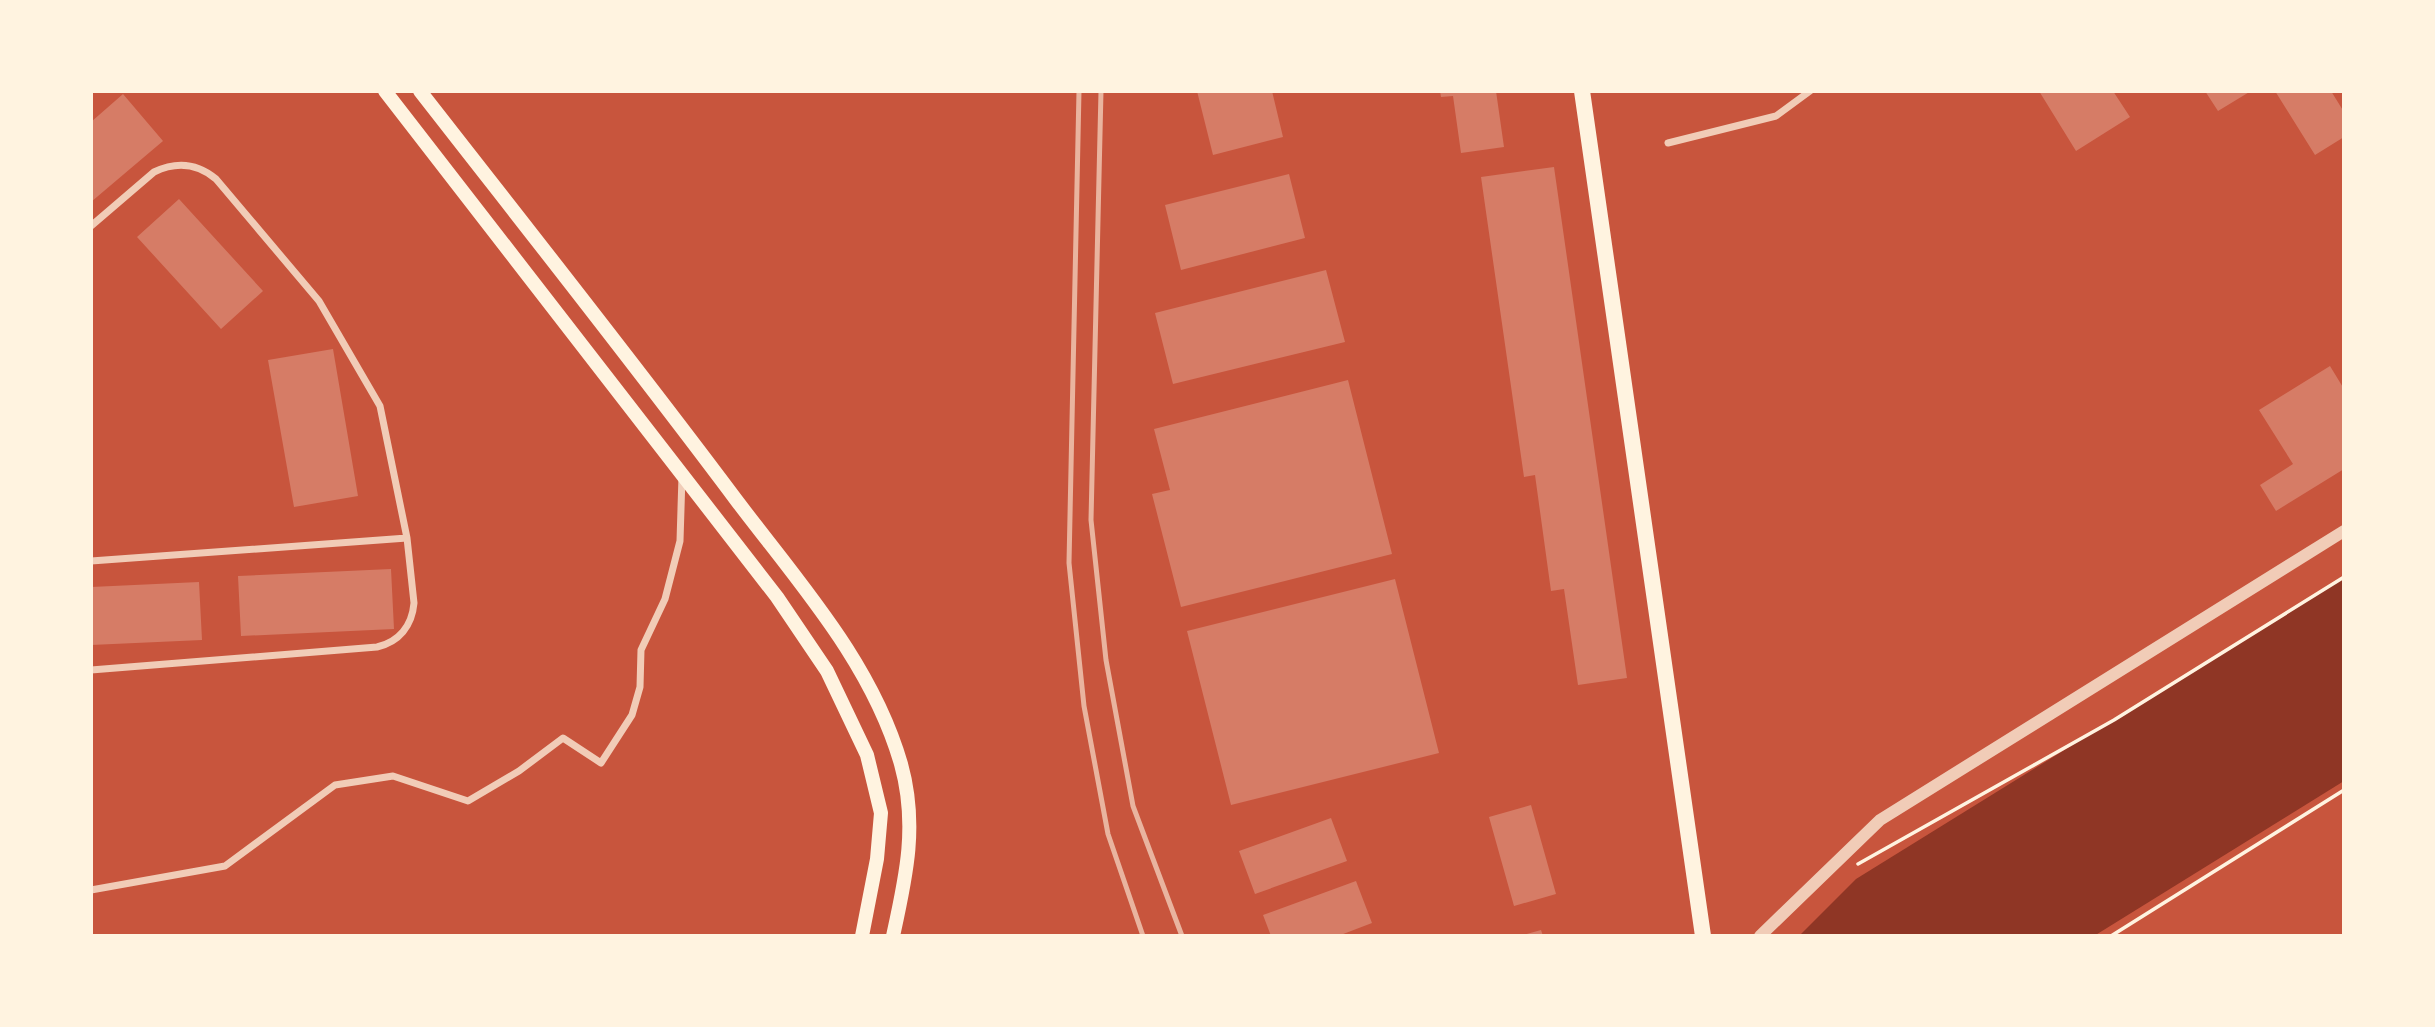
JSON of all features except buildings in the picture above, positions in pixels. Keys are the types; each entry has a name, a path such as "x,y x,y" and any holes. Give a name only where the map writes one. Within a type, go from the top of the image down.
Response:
{"highway":[{"path":"1582,91 1703,936"}],"main road":[{"path":"385,91 682,472 777,597 827,671 867,755 881,813 875,872 862,936"},
{"path":"420,91 715,471 856,660 884,716 901,766 910,820 908,871 893,936"}],"street":[{"path":"1668,143 1776,116 1810,91"},
{"path":"91,226 154,172 164,167 197,167 216,179 319,301 380,406 407,538 413,612 405,630 385,645 91,670"},
{"path":"91,890 225,866 335,785 393,776 468,801 519,771 563,738 601,762 632,715 640,687 641,650 666,599 680,541 682,472"},
{"path":"1760,936 1880,820 2344,531"},
{"path":"91,561 407,538"}],"path":[{"path":"1848,869 2114,720 2344,577"},
{"path":"2111,936 2344,790"}],"shaded area":[{"path":"2344,577 2344,781 2094,936 1799,936 1856,879"}],"railway":[{"path":"1079,91 1069,563 1084,706 1108,834 1143,936"},
{"path":"1101,91 1091,520 1106,660 1133,806 1182,936"}]}
